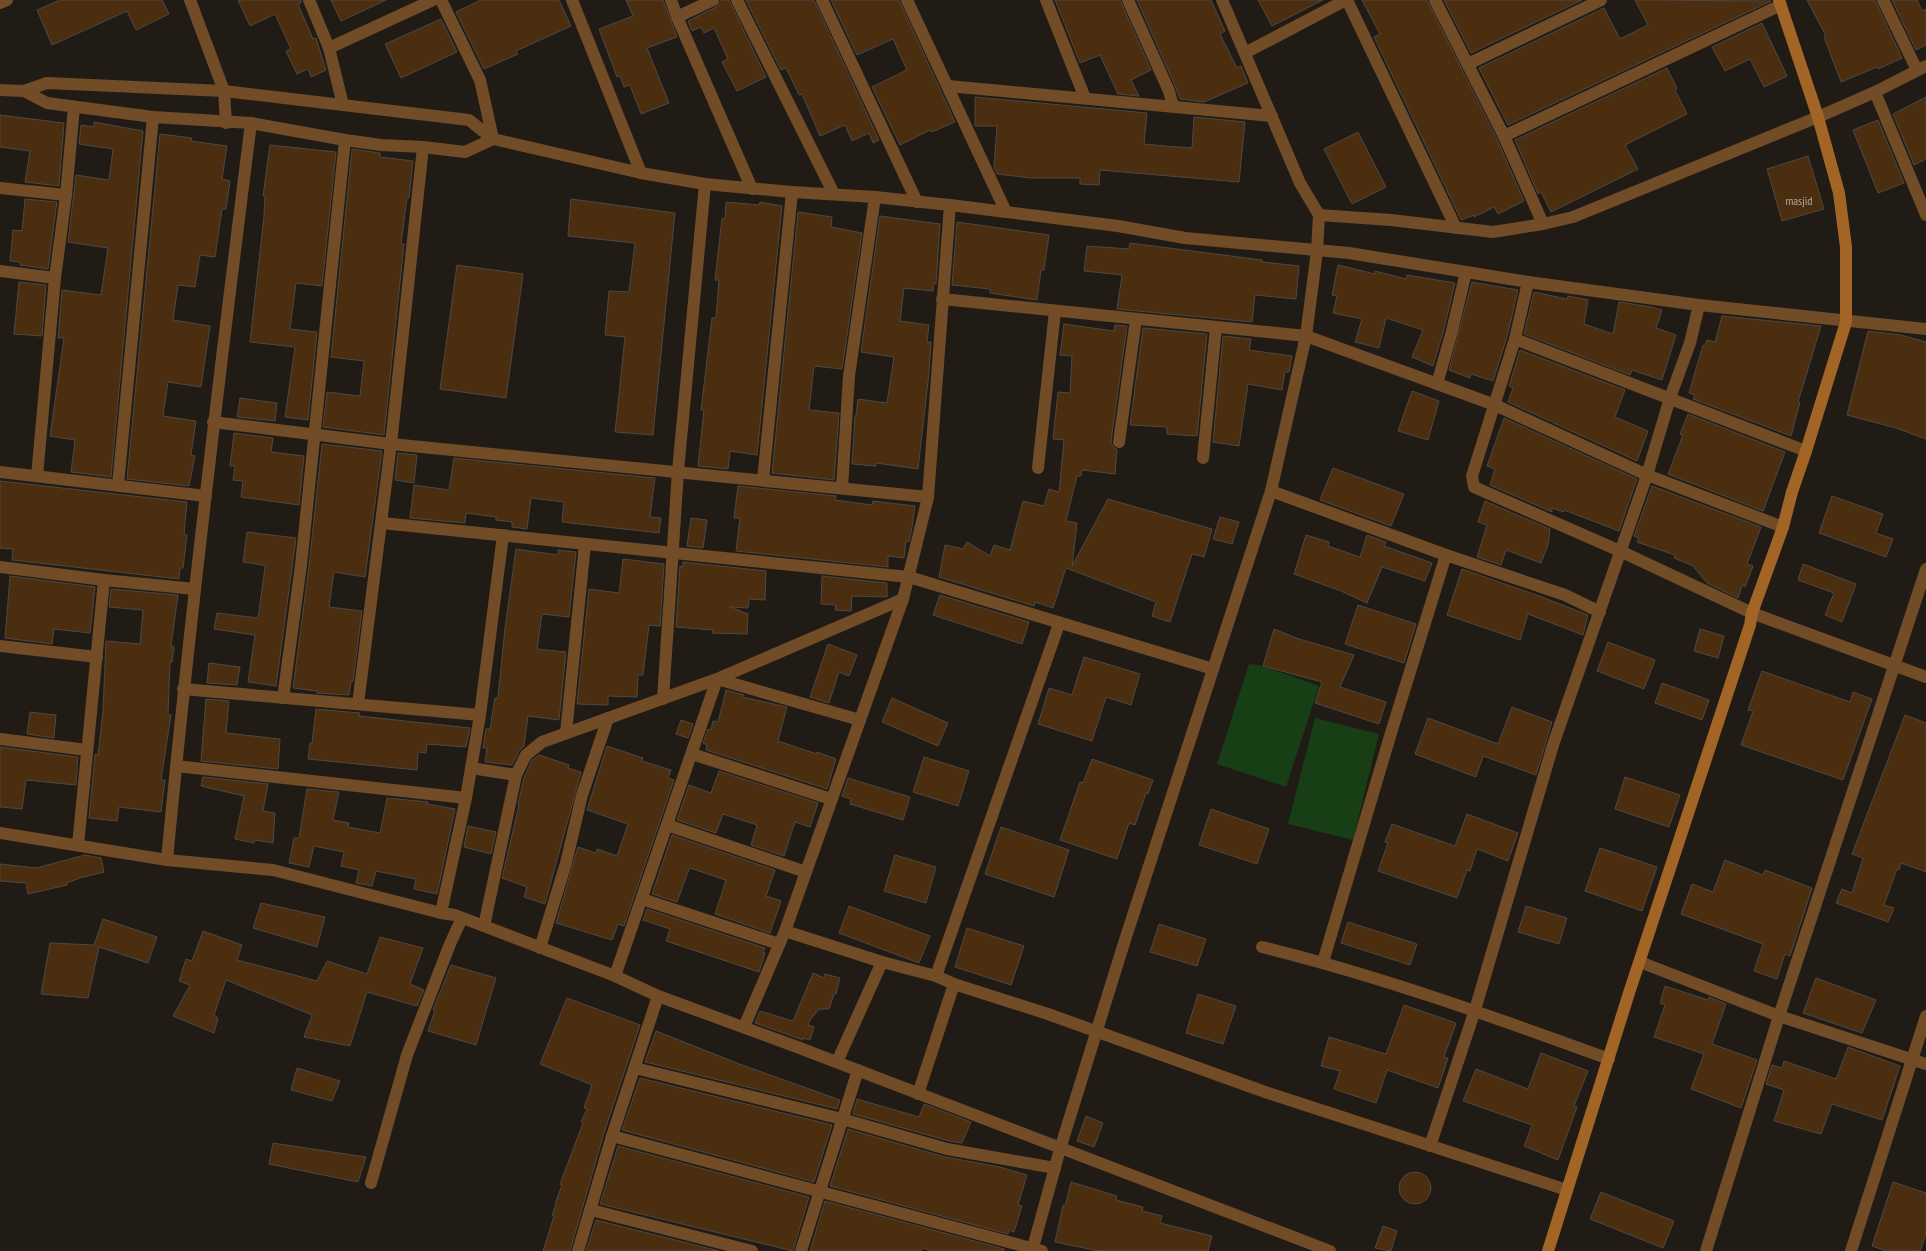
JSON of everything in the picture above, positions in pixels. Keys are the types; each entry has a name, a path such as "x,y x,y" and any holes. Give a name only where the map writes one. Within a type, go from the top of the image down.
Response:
{"street":[{"path":"0,3 7,0"},
{"path":"190,0 224,91 226,123"},
{"path":"309,0 329,48 342,105"},
{"path":"329,48 433,0"},
{"path":"441,0 480,80 494,139"},
{"path":"572,0 641,173"},
{"path":"671,0 752,189"},
{"path":"678,17 713,0"},
{"path":"737,0 834,194"},
{"path":"822,0 917,202"},
{"path":"907,0 1006,212"},
{"path":"1046,0 1085,98"},
{"path":"1128,0 1173,106"},
{"path":"612,1136 1035,1250 1060,1149 1213,669 1272,491 1306,336 1317,251 1319,215 1300,183 1222,0"},
{"path":"1245,53 1346,0 1456,228"},
{"path":"1435,0 1504,136 1543,224"},
{"path":"1468,64 1601,0"},
{"path":"1319,215 1391,220 1493,232 1573,217 1818,117 1875,92 1921,68 1883,0"},
{"path":"1504,136 1780,3 1818,117 1839,193 1846,246 1846,322 1792,492 1783,527 1752,613 1747,635 1548,1251"},
{"path":"0,90 24,91 47,83 224,91 469,120 494,139 641,173 705,184 875,197 950,205 1118,226 1185,238 1349,253 1528,282 1699,306 1926,329"},
{"path":"948,86 1272,116"},
{"path":"24,91 47,103 153,117 226,123 251,123 381,145 424,147 465,152 494,139"},
{"path":"1875,92 1926,215"},
{"path":"37,476 55,278 66,195 74,107"},
{"path":"118,485 153,117"},
{"path":"167,860 183,689 213,422 251,123"},
{"path":"283,698 301,566 345,140"},
{"path":"358,704 382,523 424,147"},
{"path":"663,699 678,471 705,184"},
{"path":"0,188 66,195"},
{"path":"764,480 792,192"},
{"path":"842,488 849,376 875,197"},
{"path":"744,1027 785,931 909,577 928,497 950,205"},
{"path":"0,271 55,278"},
{"path":"1437,384 1466,272"},
{"path":"1528,282 1515,338 1472,476 1474,487 1481,492 1620,551 1752,613 1926,677"},
{"path":"942,299 1306,336 1495,405 1647,475 1783,527"},
{"path":"1430,1146 1475,1010 1553,745 1647,475 1670,398 1690,343 1699,306"},
{"path":"1038,468 1056,311"},
{"path":"1119,442 1136,319"},
{"path":"1203,458 1216,327"},
{"path":"1515,338 1806,452"},
{"path":"213,422 391,444 928,497"},
{"path":"0,472 206,496"},
{"path":"1272,491 1446,555 1565,595 1600,612"},
{"path":"382,523 909,577 1059,624 1213,669"},
{"path":"441,913 466,798 480,715 503,535"},
{"path":"566,733 585,544"},
{"path":"1323,962 1446,555"},
{"path":"0,567 195,589"},
{"path":"1706,1251 1779,1016 1926,569"},
{"path":"78,845 104,580"},
{"path":"484,926 516,775 526,754 542,742 717,679 903,598"},
{"path":"936,976 1059,624"},
{"path":"0,646 97,657"},
{"path":"717,679 860,720"},
{"path":"616,976 717,679"},
{"path":"183,689 480,715"},
{"path":"540,948 566,862 582,795 608,718"},
{"path":"0,739 87,750"},
{"path":"692,754 832,799"},
{"path":"176,766 466,798"},
{"path":"471,768 516,775"},
{"path":"667,825 806,872"},
{"path":"0,833 167,860 273,870 462,918 616,976 658,996 837,1062 1330,1251"},
{"path":"642,899 779,944"},
{"path":"371,1183 407,1055 462,918"},
{"path":"785,931 882,962 936,976 954,984 1268,1092 1567,1190"},
{"path":"1262,947 1323,962 1475,1010 1609,1059"},
{"path":"837,1062 882,962"},
{"path":"1640,962 1779,1016 1926,1064"},
{"path":"918,1094 954,984"},
{"path":"578,1251 612,1136 636,1068 658,996"},
{"path":"1851,1251 1926,1016"},
{"path":"636,1068 842,1120 947,1149 1055,1168"},
{"path":"801,1251 858,1070"},
{"path":"591,1210 752,1251"}],"green space":[{"path":"1249,664 1263,666 1319,686 1286,787 1217,764"},
{"path":"1315,718 1379,734 1353,840 1288,824"}],"building":[{"path":"60,0 162,0 169,14 136,30 127,11 52,45 37,10"},
{"path":"238,0 301,0 301,3 298,4 313,39 316,38 326,70 311,77 308,69 297,74 286,51 291,49 275,14 250,26"},
{"path":"331,0 386,0 341,21"},
{"path":"481,0 559,0 571,26 516,51 518,54 484,69 456,12"},
{"path":"626,0 663,0 677,37 647,48 669,103 641,114 630,85 624,87 620,76 617,77 599,29 633,16"},
{"path":"721,0 729,0 766,77 737,91 722,62 728,59 714,28 704,33 701,27 692,31 688,21 716,7"},
{"path":"746,0 814,0 879,140 873,143 869,133 852,141 845,125 820,136 802,94 799,95 786,68 781,70"},
{"path":"831,0 899,0 955,122 932,132 930,130 900,145 872,87 907,70 893,39 857,55"},
{"path":"1055,0 1120,0 1151,70 1131,80 1139,96 1118,94 1100,55 1080,63"},
{"path":"1137,0 1211,0 1225,31 1220,34 1237,68 1241,66 1248,83 1204,102 1180,99"},
{"path":"1258,0 1323,0 1272,26"},
{"path":"1362,0 1427,0 1497,139 1524,201 1498,214 1494,207 1474,217 1474,215 1461,220 1374,37 1380,34"},
{"path":"1444,0 1582,0 1471,53"},
{"path":"1635,0 1771,1 1508,125 1479,68 1604,8 1620,39 1648,25"},
{"path":"1807,0 1875,0 1902,58 1841,82 1824,37 1826,36"},
{"path":"1892,0 1917,0 1922,11 1926,9 1926,45 1916,50"},
{"path":"441,19 457,52 401,78 385,44"},
{"path":"1762,23 1787,76 1764,87 1750,59 1725,71 1712,47"},
{"path":"1667,68 1687,114 1625,145 1638,169 1551,212 1541,192 1538,194 1515,140"},
{"path":"975,97 1147,113 1144,144 1165,146 1192,148 1194,117 1245,122 1239,182 1100,170 1099,185 1080,184 1080,178 1031,178 997,174 994,167 997,126 975,126"},
{"path":"1926,97 1926,159 1914,165 1893,114"},
{"path":"0,115 64,123 59,186 25,182 30,151 0,147"},
{"path":"1878,120 1904,183 1878,193 1853,130"},
{"path":"94,122 143,131 111,477 71,472 75,440 50,436 64,338 58,338 62,290 101,295 108,248 68,242 76,175 109,180 113,149 79,144 81,125 94,127"},
{"path":"1358,132 1386,187 1352,204 1324,149"},
{"path":"160,134 192,138 191,141 227,146 222,179 230,181 226,209 222,209 215,257 200,255 195,287 178,285 173,320 210,326 201,387 168,382 163,416 196,421 191,455 195,456 189,486 127,479"},
{"path":"270,145 336,152 322,286 296,283 290,329 317,332 308,420 285,417 295,347 250,342 264,216 265,196 263,196"},
{"path":"352,149 380,153 380,157 413,161 401,244 404,244 384,435 323,427 327,392 360,396 364,361 331,357"},
{"path":"1808,156 1824,209 1782,221 1767,169"},
{"path":"25,199 57,202 48,269 20,265 20,262 10,261 13,230 22,231"},
{"path":"571,199 675,213 653,435 615,432 625,337 605,335 609,291 629,292 635,243 568,236"},
{"path":"726,202 759,205 760,202 782,206 757,455 730,451 728,469 698,466 704,410 701,410 712,318 716,318 719,280 715,280 722,218 725,219"},
{"path":"798,212 832,217 831,227 862,233 842,369 814,366 809,410 839,413 834,480 772,473"},
{"path":"880,216 940,224 936,284 934,283 933,291 904,288 900,321 929,325 927,342 931,342 929,373 918,469 876,463 876,466 852,464 858,399 887,403 894,357 861,352"},
{"path":"957,222 1049,235 1044,270 1041,270 1037,300 990,293 990,289 952,285"},
{"path":"1130,243 1299,266 1296,299 1255,295 1252,322 1117,309 1122,275 1084,271 1087,246 1129,249"},
{"path":"457,265 523,274 506,398 440,389"},
{"path":"1338,265 1375,274 1375,271 1406,279 1407,275 1455,283 1433,366 1412,357 1423,330 1386,318 1379,348 1355,342 1362,319 1333,313 1337,296 1332,295"},
{"path":"19,282 46,285 42,336 14,334"},
{"path":"1472,282 1518,290 1507,337 1493,381 1471,374 1470,378 1449,370"},
{"path":"1534,292 1567,299 1568,296 1588,300 1584,324 1613,334 1619,302 1662,310 1656,328 1676,335 1662,380 1632,370 1630,375 1524,334"},
{"path":"1722,316 1821,326 1798,402 1800,402 1791,436 1693,399 1695,395 1689,393 1703,345 1705,346 1707,340 1715,342"},
{"path":"1064,324 1114,331 1115,325 1127,326 1111,441 1117,450 1115,474 1082,470 1081,476 1077,476 1066,521 1077,523 1072,566 1108,499 1212,529 1204,557 1192,554 1170,622 1152,616 1156,602 1066,568 1053,608 1035,602 1034,606 939,577 945,545 963,549 967,542 990,556 994,545 1010,550 1023,501 1044,506 1049,489 1059,492 1064,440 1053,439 1058,392 1070,393 1072,356 1060,355"},
{"path":"1143,328 1207,334 1197,436 1167,434 1167,427 1130,425"},
{"path":"1868,331 1901,335 1926,342 1926,439 1896,428 1847,415"},
{"path":"1223,336 1251,339 1249,350 1292,356 1289,372 1285,372 1282,390 1248,384 1239,446 1213,442"},
{"path":"1520,350 1625,390 1615,417 1648,431 1637,461 1508,402 1513,388 1509,386"},
{"path":"1412,391 1439,401 1428,440 1398,431"},
{"path":"240,398 277,403 275,421 237,417"},
{"path":"1688,414 1785,452 1763,511 1668,474 1683,435 1680,434"},
{"path":"1504,418 1637,479 1619,531 1564,510 1563,512 1552,508 1552,512 1490,485 1495,469 1487,466"},
{"path":"234,433 273,438 271,452 304,456 299,505 241,497 243,481 233,480 235,466 230,466"},
{"path":"322,444 382,451 365,577 334,572 329,607 362,611 353,681 351,681 349,695 317,693 317,691 293,688"},
{"path":"398,453 417,455 414,483 395,480"},
{"path":"454,458 655,478 650,517 661,518 659,533 562,522 564,502 531,498 527,529 512,527 512,522 496,520 496,517 466,513 465,523 410,518 414,485 449,490"},
{"path":"1333,468 1404,494 1391,526 1320,500"},
{"path":"0,481 187,502 184,534 187,535 183,568 180,568 179,579 12,560 13,549 0,548"},
{"path":"738,486 836,496 835,500 872,505 873,501 915,506 909,542 906,541 904,558 888,556 888,567 736,551 740,518 734,518"},
{"path":"1652,486 1761,527 1747,564 1753,566 1745,587 1742,585 1738,598 1707,583 1693,566 1674,558 1675,555 1637,542 1639,538 1634,536"},
{"path":"1832,496 1883,514 1876,533 1893,539 1886,557 1819,533"},
{"path":"1485,501 1550,529 1548,545 1541,563 1506,550 1501,565 1477,557 1487,525 1478,522"},
{"path":"1220,517 1239,522 1232,544 1213,539"},
{"path":"691,518 707,520 703,548 687,546"},
{"path":"247,532 296,538 276,686 248,682 255,635 214,629 217,613 258,618 265,567 263,565 243,562"},
{"path":"1306,535 1329,542 1328,546 1360,557 1367,535 1386,542 1384,546 1432,563 1425,581 1382,567 1367,603 1341,591 1294,574"},
{"path":"516,549 558,555 558,550 576,552 569,617 542,614 537,649 566,652 559,720 528,716 524,746 519,751 512,765 485,762 487,748 483,748 486,729 490,729 495,698 498,698"},
{"path":"623,559 664,564 660,626 649,625 643,675 638,675 637,697 608,696 608,705 577,704 589,589 619,593"},
{"path":"683,562 766,571 765,600 749,599 748,608 730,607 748,614 747,634 712,633 713,630 676,627 680,566 683,567"},
{"path":"1803,564 1856,584 1842,622 1825,615 1834,593 1798,580"},
{"path":"1462,569 1588,615 1583,635 1528,614 1520,640 1447,615"},
{"path":"10,576 95,587 90,633 54,629 52,644 5,638"},
{"path":"822,576 887,583 887,597 852,596 851,611 835,610 836,605 821,604"},
{"path":"111,589 178,595 171,646 174,647 172,662 170,662 168,715 171,715 161,780 165,780 161,812 119,807 117,821 89,818 95,754 98,755 103,711 106,641 140,644 143,610 109,607"},
{"path":"940,595 1029,622 1022,644 933,615"},
{"path":"1358,605 1416,624 1404,663 1345,644"},
{"path":"1274,629 1299,639 1354,655 1340,687 1386,702 1379,724 1315,703 1322,682 1263,666"},
{"path":"1700,629 1724,636 1718,658 1694,651"},
{"path":"1608,642 1655,660 1644,689 1597,671"},
{"path":"828,644 857,655 849,676 839,672 829,703 810,697"},
{"path":"1084,657 1140,674 1131,705 1106,697 1092,741 1038,724 1049,688 1072,695"},
{"path":"209,663 240,667 237,685 207,683"},
{"path":"1762,671 1850,702 1853,692 1872,699 1843,780 1741,745 1753,711 1748,710"},
{"path":"1662,683 1709,700 1702,720 1655,703"},
{"path":"726,690 744,695 743,697 787,707 778,741 836,759 827,789 706,750 707,745 703,743 708,729 711,730 713,721 718,722"},
{"path":"892,698 948,723 938,746 882,722"},
{"path":"206,699 229,701 226,733 280,739 278,769 201,761"},
{"path":"1512,707 1552,722 1536,775 1483,756 1476,777 1415,754 1428,718 1498,744"},
{"path":"316,709 360,713 359,716 470,728 466,747 427,744 426,753 418,752 417,770 308,759"},
{"path":"30,712 56,715 54,738 27,734"},
{"path":"1905,715 1926,723 1926,872 1901,863 1884,905 1894,908 1888,922 1836,903 1842,889 1852,893 1863,858 1852,854"},
{"path":"681,720 693,724 688,738 676,734"},
{"path":"607,746 643,758 642,761 671,770 668,778 674,780 624,926 618,924 612,940 556,923 578,847 596,853 597,849 617,856 628,824 587,810"},
{"path":"0,747 78,757 76,785 26,780 22,809 0,807"},
{"path":"539,755 569,765 568,768 581,772 545,904 524,897 527,887 502,878 524,778 532,760"},
{"path":"924,757 969,771 958,806 913,792"},
{"path":"1092,759 1153,780 1148,794 1146,793 1135,825 1129,823 1117,859 1060,840 1080,782 1083,783"},
{"path":"719,771 818,803 810,827 795,822 784,856 751,845 757,825 723,814 716,833 677,820 689,785 711,793"},
{"path":"203,777 268,784 263,811 275,813 273,843 255,840 254,843 235,839 244,796 201,786"},
{"path":"1625,777 1680,795 1669,827 1615,809"},
{"path":"848,778 910,797 903,820 850,804 851,799 842,796"},
{"path":"307,789 339,792 333,820 349,823 348,827 380,833 387,798 428,802 427,804 455,809 437,894 414,889 416,879 376,871 372,886 356,883 359,870 341,866 344,852 314,846 309,867 289,863 294,838 299,838"},
{"path":"1211,809 1269,829 1257,864 1199,845"},
{"path":"1467,814 1518,833 1508,861 1477,849 1470,871 1467,870 1457,898 1378,871 1388,843 1385,842 1392,824 1455,846"},
{"path":"468,826 496,832 491,854 464,847"},
{"path":"1001,827 1069,850 1054,897 985,874"},
{"path":"672,835 775,870 766,896 781,901 770,933 715,914 726,880 690,868 677,902 652,894"},
{"path":"1600,848 1657,867 1642,911 1585,891"},
{"path":"85,855 101,858 104,872 80,878 67,883 67,885 28,894 26,883 0,881 0,864 36,868"},
{"path":"895,855 936,867 926,903 884,891"},
{"path":"1725,860 1763,875 1765,870 1812,888 1790,956 1785,954 1777,979 1754,971 1763,944 1681,914 1692,884 1713,892"},
{"path":"261,903 325,917 317,947 253,928"},
{"path":"849,906 930,936 919,963 839,933"},
{"path":"1526,906 1567,918 1559,944 1518,932"},
{"path":"647,909 765,948 759,972 666,941 670,929 643,920"},
{"path":"103,919 157,937 148,963 99,947 88,998 41,994 50,943 94,945"},
{"path":"1348,922 1417,944 1410,965 1341,943"},
{"path":"1159,924 1206,939 1197,966 1150,952"},
{"path":"967,928 1024,946 1011,985 955,967"},
{"path":"203,931 242,945 237,960 317,981 327,961 367,974 380,937 423,948 410,984 424,990 417,1006 367,992 350,1046 304,1037 312,1015 226,980 214,1015 218,1018 214,1033 173,1016 190,985 179,981 186,959 192,961"},
{"path":"451,965 496,978 476,1045 428,1031 435,1010 433,1010"},
{"path":"813,973 824,978 825,974 840,978 836,994 834,994 829,1009 819,1009 810,1020 808,1025 814,1027 810,1040 803,1038 803,1040 755,1023 760,1011 793,1021"},
{"path":"1816,978 1876,1000 1862,1033 1803,1013"},
{"path":"1665,986 1708,1000 1709,997 1726,1004 1712,1044 1757,1060 1741,1108 1691,1089 1704,1054 1654,1037 1665,1005 1660,1003"},
{"path":"1198,994 1236,1006 1223,1044 1186,1033"},
{"path":"567,998 640,1025 604,1133 570,1251 543,1251 562,1185 560,1184 583,1123 581,1122 587,1109 584,1108 592,1085 540,1064"},
{"path":"1404,1005 1456,1023 1444,1057 1448,1058 1438,1088 1387,1070 1376,1103 1334,1089 1340,1071 1321,1066 1329,1037 1386,1054"},
{"path":"656,1031 742,1065 840,1100 837,1109 645,1062"},
{"path":"1848,1047 1900,1066 1882,1120 1832,1104 1821,1134 1774,1121 1784,1090 1766,1084 1772,1065 1782,1068 1784,1061 1836,1079"},
{"path":"1541,1053 1588,1071 1574,1106 1577,1107 1558,1160 1524,1146 1532,1125 1463,1101 1476,1069 1528,1089"},
{"path":"297,1068 340,1081 332,1101 291,1090"},
{"path":"640,1078 832,1125 814,1182 622,1130"},
{"path":"857,1099 919,1117 924,1104 971,1122 962,1143 949,1141 853,1114"},
{"path":"1086,1116 1103,1123 1094,1147 1077,1141"},
{"path":"848,1129 945,1157 1000,1167 1027,1175 1018,1205 1022,1206 1014,1232 1009,1230 1008,1234 830,1186"},
{"path":"273,1143 366,1157 358,1182 269,1164"},
{"path":"618,1146 809,1197 793,1251 600,1204"},
{"path":"1415,1172 1421,1173 1426,1177 1430,1182 1430,1194 1426,1199 1421,1203 1415,1204 1409,1203 1404,1199 1400,1194 1399,1188 1400,1182 1404,1177 1409,1173"},
{"path":"1071,1182 1117,1196 1116,1200 1143,1207 1142,1211 1162,1216 1160,1223 1212,1236 1208,1251 1099,1251 1055,1242 1063,1205 1065,1206"},
{"path":"1893,1182 1926,1193 1926,1234 1920,1251 1886,1251 1872,1246"},
{"path":"1601,1192 1674,1221 1663,1248 1590,1219"},
{"path":"825,1201 1004,1249 1004,1251 933,1251 922,1248 921,1251 810,1251"},
{"path":"596,1220 719,1251 586,1251"},
{"path":"1383,1226 1397,1231 1391,1251 1375,1248"}]}
